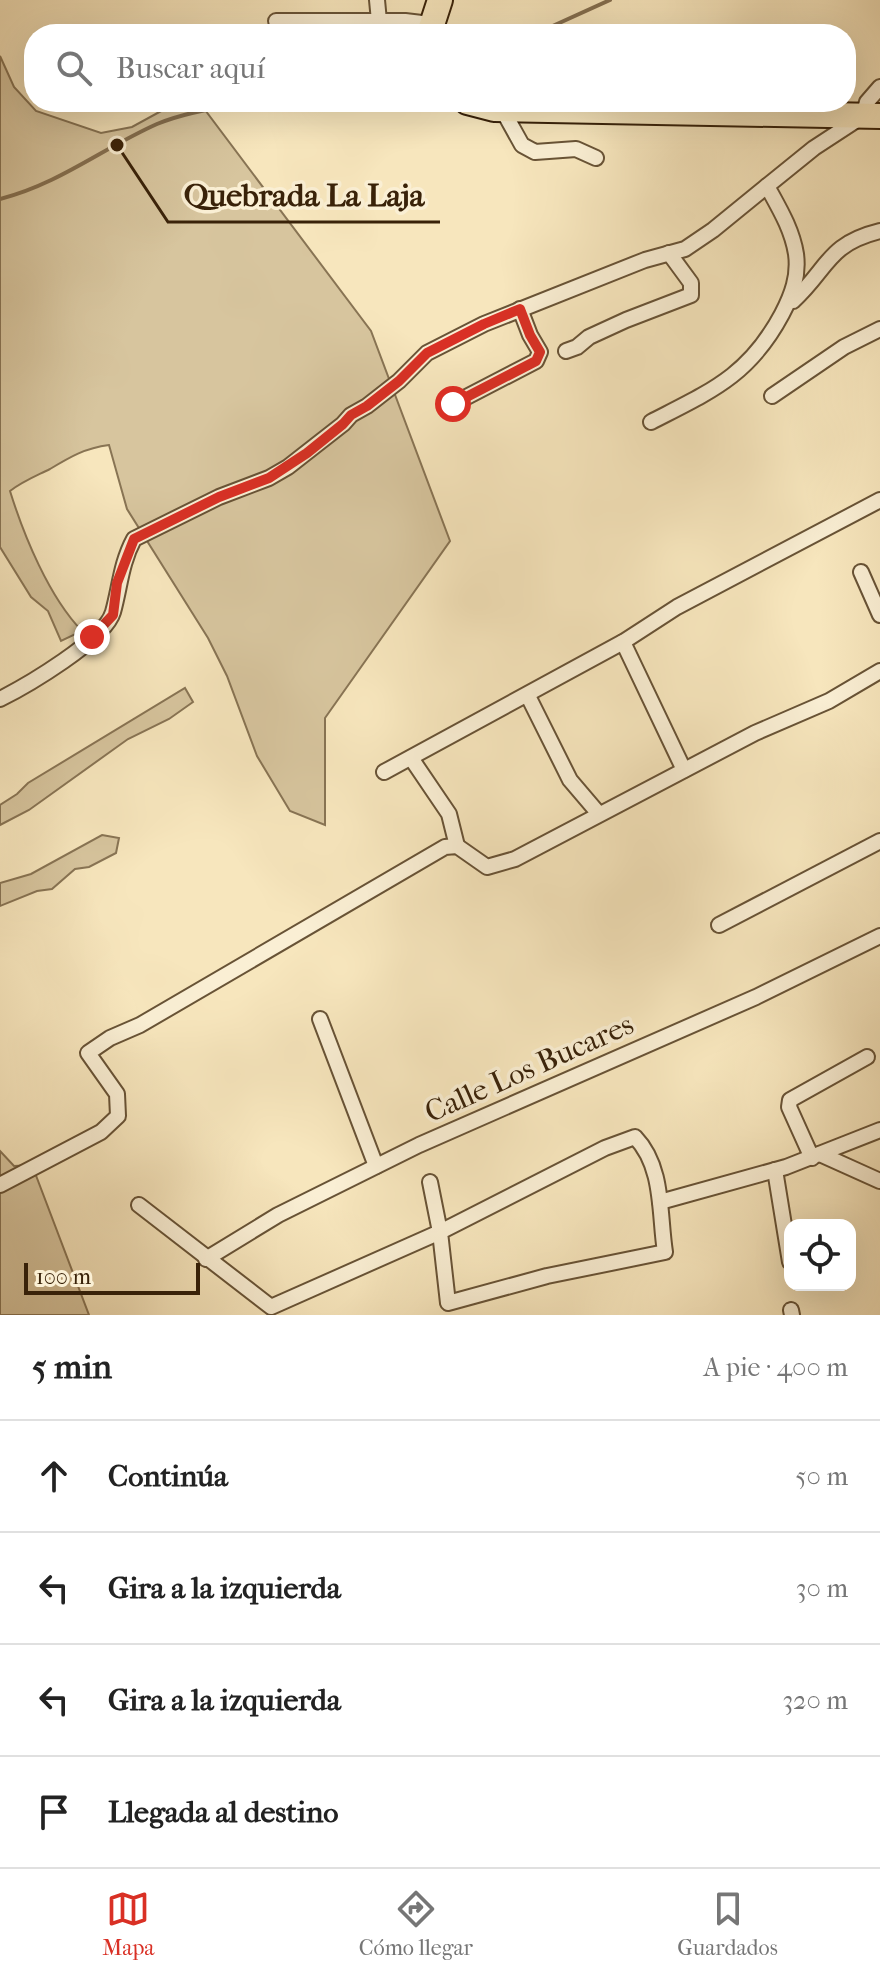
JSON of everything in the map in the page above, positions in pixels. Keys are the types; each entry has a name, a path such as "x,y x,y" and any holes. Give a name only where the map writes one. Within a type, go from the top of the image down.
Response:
{"highway":[{"path":"661,112 872,116"}],"street":[{"path":"377,0 379,21"},
{"path":"276,21 379,21 437,14"},
{"path":"0,699 54,668 105,626 113,615 117,583 134,539 219,497 269,478 307,453 351,415 399,381 427,353 520,309 645,260 685,249 814,148 872,116 867,102 880,87"},
{"path":"504,112 522,145 535,152 576,149 596,158"},
{"path":"651,422 718,387 753,359 786,306 795,283 796,256 789,226 767,186"},
{"path":"786,306 837,250 856,237 880,231"},
{"path":"566,351 626,320 691,295 691,283 669,253"},
{"path":"453,404 536,361 540,352 520,309"},
{"path":"772,396 844,347 880,329"},
{"path":"384,772 528,696 677,607 880,500"},
{"path":"861,572 880,615"},
{"path":"623,642 684,770"},
{"path":"0,1185 101,1132 118,1116 117,1094 88,1053 445,847 457,846 487,867 515,859 755,733 829,701 880,671"},
{"path":"528,696 570,780 599,814"},
{"path":"411,758 449,814 457,846"},
{"path":"719,925 880,841"},
{"name":"Calle Los Bucares","path":"206,1259 278,1215 376,1166 756,997 880,936"},
{"path":"320,1019 376,1166"},
{"path":"867,1057 790,1100 789,1107 816,1156 880,1181"},
{"path":"660,1202 775,1170 880,1130"},
{"path":"139,1205 271,1307 440,1232 568,1166 635,1137 646,1149 657,1181 665,1252 547,1276 448,1303 440,1232 430,1182"},
{"path":"775,1170 784,1225"}],"shaded area":[{"path":"0,56 14,87 24,98 24,112 39,112 101,133 132,127 159,112 207,112 371,331 450,541 325,718 325,825 290,811 257,756 227,676 208,638 127,509 109,445 78,454 10,491 48,584 82,631 61,641 48,611 31,597 0,547"},
{"path":"185,688 193,702 169,719 128,739 29,810 0,825 0,805 28,783"},
{"path":"102,835 119,838 116,853 89,867 75,869 52,889 37,891 0,906 0,883 31,874"},
{"path":"0,1151 14,1166 32,1165 89,1315 0,1315"}],"waterway":[{"path":"557,24 610,0"},
{"path":"0,199 61,175 157,124 196,112"}],"place":[{"name":"Quebrada La Laja","path":"117,145"}],"route":[{"path":"92,637 113,615 117,583 134,539 156,526 172,522 200,506 288,467 351,415 399,381 427,353 520,309 540,352 536,361 453,404"}]}
